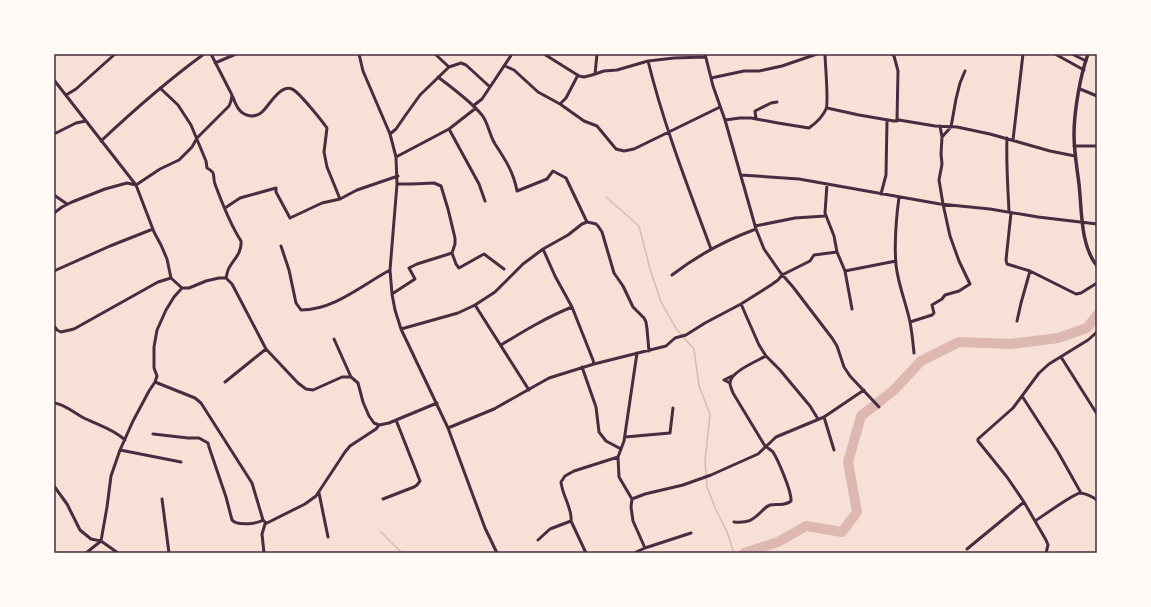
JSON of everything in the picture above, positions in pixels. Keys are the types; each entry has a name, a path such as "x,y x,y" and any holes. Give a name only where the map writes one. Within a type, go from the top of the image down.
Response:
{"street":[{"path":"66,95 76,89 115,54"},
{"path":"102,141 160,88 204,54"},
{"path":"211,54 237,106 240,111 247,115 258,115 262,113 283,90 293,89 301,96 327,128 324,152 327,167 340,199"},
{"path":"216,63 236,54"},
{"path":"359,54 363,71 390,134 396,157 398,176 390,270 395,310 401,329 437,402 448,428 485,528 497,553"},
{"path":"435,54 449,68"},
{"path":"396,157 449,129 474,107 482,99 512,54"},
{"path":"544,54 578,75 584,77 604,71 617,70 648,62 705,55 756,227 764,249 782,275 832,338 837,346 844,367 850,376 879,407"},
{"path":"595,74 597,54"},
{"path":"711,78 744,71 759,71 782,66 817,54"},
{"path":"725,120 740,118 756,119 778,124 809,128 817,122 827,108 825,54"},
{"path":"892,54 894,56 898,71 897,121"},
{"path":"1013,140 1023,54"},
{"path":"1055,54 1084,70"},
{"path":"1072,54 1086,61"},
{"path":"1088,54 1077,100 1074,146 1082,221 1088,249 1097,266"},
{"path":"648,62 657,98 679,164 711,249"},
{"path":"390,134 396,129 420,95 449,68 461,63 466,65 490,87"},
{"path":"505,66 514,70 538,92 560,104 584,121 597,126 616,149 634,149 720,107"},
{"path":"942,137 951,127 960,82 965,71"},
{"path":"560,104 566,98 578,75"},
{"path":"438,77 474,107 483,117 491,136 511,171 515,180 517,191 547,179 553,171 566,178 587,222"},
{"path":"54,80 136,185 153,229 167,259 171,278 182,288 189,288 206,281 226,278 232,284 266,348 298,383 306,389 313,390 342,377 351,377"},
{"path":"160,88 178,105 191,125 199,146 202,149 207,168 212,170 214,182 225,208 242,241 241,249 229,268 226,278"},
{"path":"1080,89 1097,96"},
{"path":"54,213 67,204 105,189 126,183 136,185 179,160 192,147 197,138 229,106 232,95"},
{"path":"756,119 755,111 771,103 778,102"},
{"path":"229,106 237,106"},
{"path":"827,108 887,120 951,127 990,134 1050,151 1075,156"},
{"path":"882,194 886,175 887,120"},
{"path":"54,134 76,123 86,121"},
{"path":"910,322 932,315 934,313 932,305 942,299 945,295 959,291 970,284 959,261 950,236 943,204 939,180 942,164 942,137 940,126"},
{"path":"449,129 478,184 485,201"},
{"path":"1007,138 1006,169 1008,176 1010,212 1006,260 1007,264 1030,271 1076,294 1081,293 1097,283"},
{"path":"1074,146 1097,146"},
{"path":"741,175 799,180 943,204 1097,224"},
{"path":"225,208 240,198 276,188 276,192 290,218 322,203 340,199 357,190 398,176"},
{"path":"397,184 434,183 441,186 455,238 452,253 459,268 484,254 504,269"},
{"path":"827,184 824,213 834,236 837,252 845,271 852,309"},
{"path":"54,196 67,204"},
{"path":"899,197 896,224 896,261 898,276 910,322 914,353"},
{"path":"672,275 711,249 756,227 795,218 826,216"},
{"path":"401,329 458,312 475,305 494,292 523,264 543,249 587,222 598,226 606,242 614,273 623,286 633,308 644,318 646,322 648,329 649,351"},
{"path":"54,271 153,229"},
{"path":"281,246 289,270 296,304 301,310 307,310 340,300 390,270"},
{"path":"543,249 555,276 572,306 594,364"},
{"path":"448,428 494,409 549,378 582,367 666,346 675,338 686,335 741,304 771,285 782,275 810,261 814,255 837,252"},
{"path":"392,294 415,279 410,268 417,264 452,253"},
{"path":"845,271 896,261"},
{"path":"1017,321 1030,271"},
{"path":"54,326 61,332 74,329 158,282 171,278"},
{"path":"86,553 101,541 111,476 120,450 136,415 157,376 154,368 154,347 157,330 166,310 182,288"},
{"path":"741,304 759,345 766,356 780,370 810,406 818,419"},
{"path":"475,305 529,390"},
{"path":"501,345 532,326 572,306"},
{"path":"1046,553 1048,545 1046,540 1024,502 978,439 1013,408 1032,380 1049,364 1088,340 1097,332"},
{"path":"334,339 351,377 358,383 363,402 374,423 379,425 389,423 437,402"},
{"path":"225,382 266,348"},
{"path":"637,353 625,437 618,457 619,477 632,499 630,507 633,521 645,548"},
{"path":"730,383 724,380 766,356"},
{"path":"1062,357 1097,414"},
{"path":"582,367 596,407 599,432 606,441 621,449"},
{"path":"732,376 730,383 733,393 766,446 773,452 792,497 791,501 787,504 770,505 750,521 744,523 734,522"},
{"path":"155,382 196,398 201,403 252,483 263,520 266,523"},
{"path":"632,499 645,494 683,485 711,475 758,454 776,437 789,433 824,417 864,390"},
{"path":"1022,396 1058,452 1081,493 1097,500"},
{"path":"54,403 63,406 94,423 108,428 125,440"},
{"path":"625,437 670,433 673,408"},
{"path":"824,417 834,450"},
{"path":"383,500 414,487 420,481 396,420"},
{"path":"264,553 262,534 266,523 305,504 319,493 350,446 376,429 379,425"},
{"path":"153,434 199,438 205,440 208,443 232,520 240,524 263,520"},
{"path":"120,450 180,462"},
{"path":"586,553 571,521 572,516 562,490 561,482 565,476 574,471 618,457"},
{"path":"54,486 67,504 80,530 91,539 101,541 118,553"},
{"path":"319,493 328,537"},
{"path":"1035,521 1066,500 1081,493"},
{"path":"162,499 168,553"},
{"path":"967,549 1024,502"},
{"path":"538,540 550,529 571,521"},
{"path":"634,553 691,533"}],"waterway":[{"path":"606,197 639,226 650,269 661,302 677,330 694,349 699,386 710,414 705,462 707,487 727,532 734,553"},
{"path":"744,553 778,542 806,526 842,532 857,512 848,462 861,416 894,390 921,361 959,342 1011,344 1058,338 1087,328 1097,315"},
{"path":"381,532 402,553"}]}
